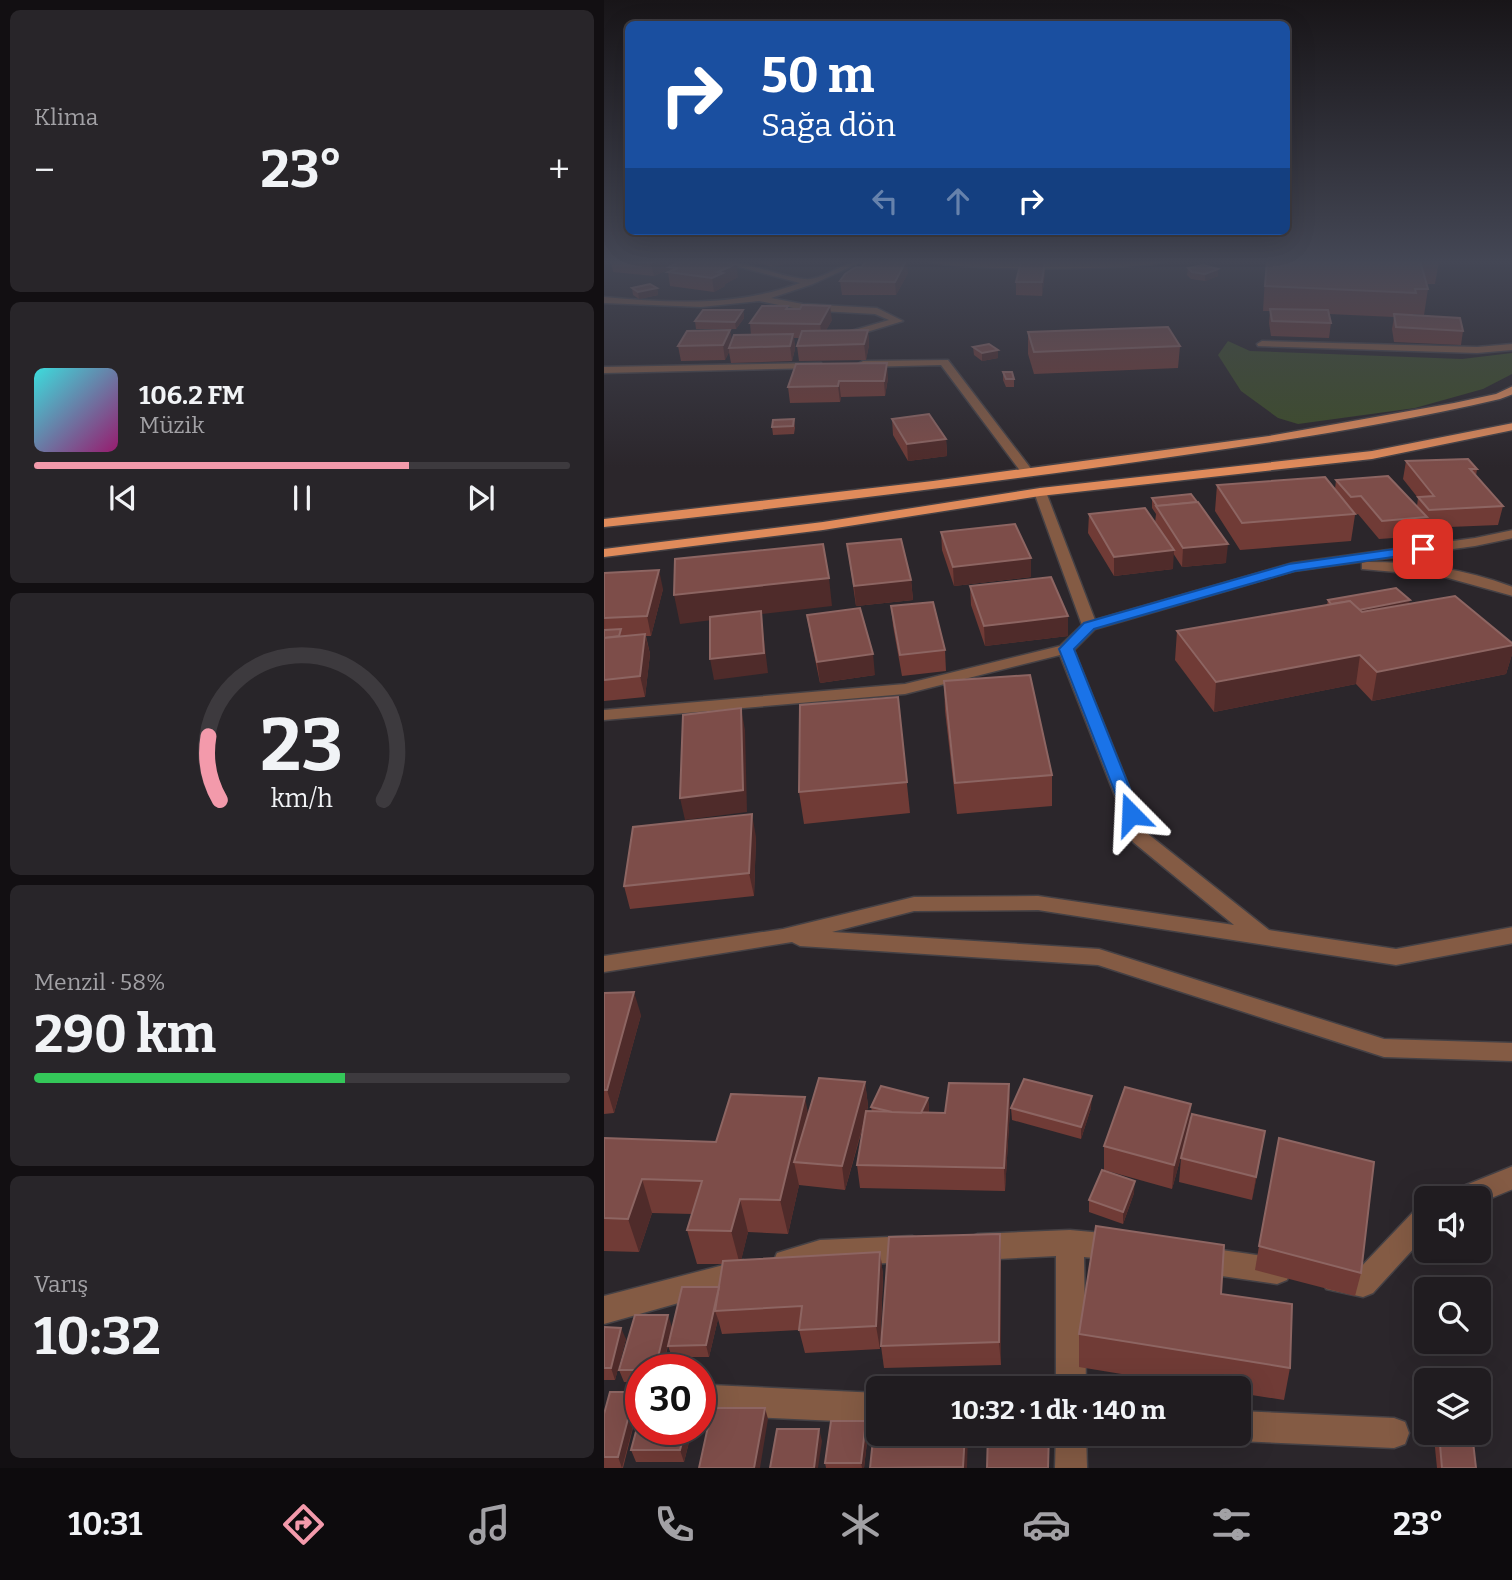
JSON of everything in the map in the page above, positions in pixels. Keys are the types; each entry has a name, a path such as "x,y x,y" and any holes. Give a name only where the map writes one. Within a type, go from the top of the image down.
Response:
{"main road":[{"path":"604,523 1028,473 1412,417 1500,396 1512,389"},
{"path":"604,553 823,526 1040,492 1372,454 1475,436 1512,426"}],"street":[{"path":"841,337 868,330"},
{"path":"1262,344 1477,350 1512,347"},
{"path":"849,364 944,362 1028,473"},
{"path":"604,370 835,364"},
{"path":"1040,492 1089,626"},
{"path":"604,715 905,689 1066,649 1089,626 1294,567 1475,542 1512,534"},
{"path":"1294,567 1415,566 1473,576 1512,592"},
{"path":"1066,649 1140,837 1263,937"},
{"path":"604,964 783,937 914,904 1038,903 1396,957 1508,937 1512,934"},
{"path":"783,937 1099,957 1384,1048 1512,1052"},
{"path":"1491,1186 1512,1177"},
{"path":"1176,1256 1363,1284 1414,1230"},
{"path":"959,1247 1070,1243 1136,1251"},
{"path":"1070,1243 1071,1376"},
{"path":"604,1310 820,1253 931,1248"},
{"path":"716,1400 866,1407"},
{"path":"1251,1427 1394,1433"},
{"path":"1071,1446 1071,1468"}],"green space":[{"path":"1228,341 1250,351 1462,359 1512,353 1512,374 1483,389 1415,408 1298,424 1278,418 1241,391 1218,355"}],"building":[{"path":"730,330 723,345 678,346 687,331"},
{"path":"868,330 864,344 797,346 802,331"},
{"path":"1170,330 1180,346 1034,352 1028,332"},
{"path":"793,334 790,346 729,348 734,335"},
{"path":"989,344 998,350 982,353 973,347"},
{"path":"887,363 884,381 839,381 838,386 788,387 796,364"},
{"path":"1003,372 1012,372 1014,379 1006,379"},
{"path":"929,414 946,439 907,444 892,419"},
{"path":"794,419 793,426 772,427 773,420"},
{"path":"1468,459 1477,469 1470,469 1503,506 1429,510 1418,497 1434,496 1406,461"},
{"path":"1388,476 1427,517 1382,521 1361,496 1351,497 1336,480"},
{"path":"1325,477 1355,514 1242,523 1217,485"},
{"path":"1191,494 1197,502 1157,506 1152,498"},
{"path":"1198,502 1228,544 1183,548 1156,506"},
{"path":"1145,508 1174,550 1114,557 1089,514"},
{"path":"1015,524 1031,558 953,567 941,532"},
{"path":"901,539 911,580 854,586 847,544"},
{"path":"823,544 829,578 674,595 675,559"},
{"path":"659,570 647,616 604,618 604,573"},
{"path":"1051,577 1068,616 984,626 970,586"},
{"path":"1396,588 1410,600 1359,610 1350,601 1331,604 1328,600"},
{"path":"1455,596 1513,645 1377,672 1360,655 1216,682 1177,631 1350,601 1362,612"},
{"path":"933,602 945,650 900,655 891,606"},
{"path":"860,608 873,654 817,662 807,615"},
{"path":"761,611 764,653 710,659 710,617"},
{"path":"621,629 619,636 604,638 604,630"},
{"path":"645,634 640,676 604,680 604,638"},
{"path":"1030,675 1052,775 955,783 944,681"},
{"path":"898,697 907,782 799,792 800,705"},
{"path":"741,708 743,790 680,798 683,715"},
{"path":"752,814 749,873 624,886 633,827"},
{"path":"634,992 607,1090 604,1090 604,993"},
{"path":"819,1078 865,1082 842,1166 794,1162"},
{"path":"1024,1079 1092,1096 1081,1127 1011,1108"},
{"path":"949,1083 1009,1084 1004,1168 857,1165 866,1111 945,1113"},
{"path":"881,1086 928,1098 921,1113 892,1112 871,1107"},
{"path":"1125,1087 1191,1104 1174,1165 1104,1146"},
{"path":"731,1094 805,1097 780,1200 740,1199 731,1231 687,1230 702,1181 642,1179 628,1219 604,1218 604,1138 716,1142"},
{"path":"1192,1114 1265,1131 1256,1177 1181,1158"},
{"path":"1279,1138 1374,1162 1361,1273 1259,1246"},
{"path":"1102,1170 1135,1181 1123,1212 1089,1200"},
{"path":"1096,1226 1224,1245 1221,1294 1292,1304 1290,1368 1079,1334"},
{"path":"1000,1234 999,1342 881,1346 889,1237"},
{"path":"880,1252 876,1326 799,1330 802,1306 715,1311 723,1261"},
{"path":"682,1287 719,1287 706,1345 668,1346"},
{"path":"635,1315 668,1315 659,1354 625,1354 625,1370 619,1370"},
{"path":"604,1327 621,1328 611,1368 604,1368"},
{"path":"610,1392 625,1392 625,1430 618,1457 604,1457 604,1414"},
{"path":"716,1408 765,1408 754,1468 699,1468 704,1445 716,1445"},
{"path":"831,1421 866,1421 861,1463 825,1463"},
{"path":"777,1429 819,1429 814,1468 770,1468"},
{"path":"632,1445 681,1445 680,1450 631,1450"},
{"path":"1440,1445 1473,1445 1476,1468 1442,1468"},
{"path":"872,1446 964,1446 963,1467 870,1468"},
{"path":"988,1446 1049,1446 1048,1468 987,1468"}],"route":[{"path":"1131,814 1066,649 1089,626 1294,567 1423,549"}]}
